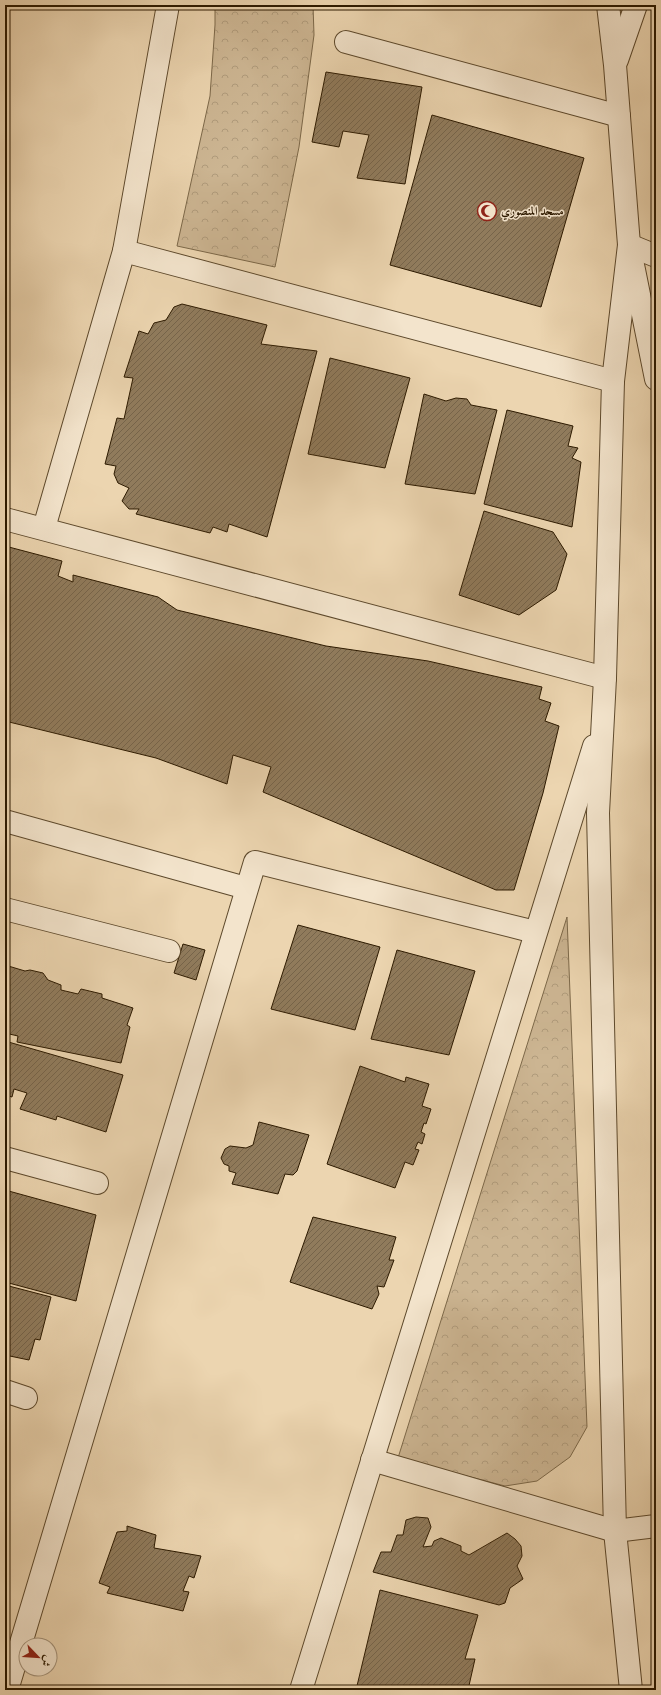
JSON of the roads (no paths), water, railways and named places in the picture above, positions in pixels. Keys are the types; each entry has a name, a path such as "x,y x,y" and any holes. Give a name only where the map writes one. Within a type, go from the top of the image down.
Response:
{"street":[{"path":"44,528 124,251 168,5"},
{"path":"608,5 615,65 629,245 656,379"},
{"path":"615,65 636,5"},
{"path":"346,42 619,116"},
{"path":"629,245 656,256"},
{"path":"629,245 613,381 605,678 598,814 615,1531 631,1690"},
{"path":"124,251 613,381"},
{"path":"5,519 44,528 605,678"},
{"path":"301,1690 535,932 603,717"},
{"path":"5,821 246,888"},
{"path":"7,1690 255,862 535,932"},
{"path":"5,909 169,951"},
{"path":"5,1158 97,1183"},
{"path":"5,1391 26,1398"},
{"path":"372,1460 615,1531 656,1526"}],"place":[{"name":"مسجد المنصوري","path":"487,211"}]}
